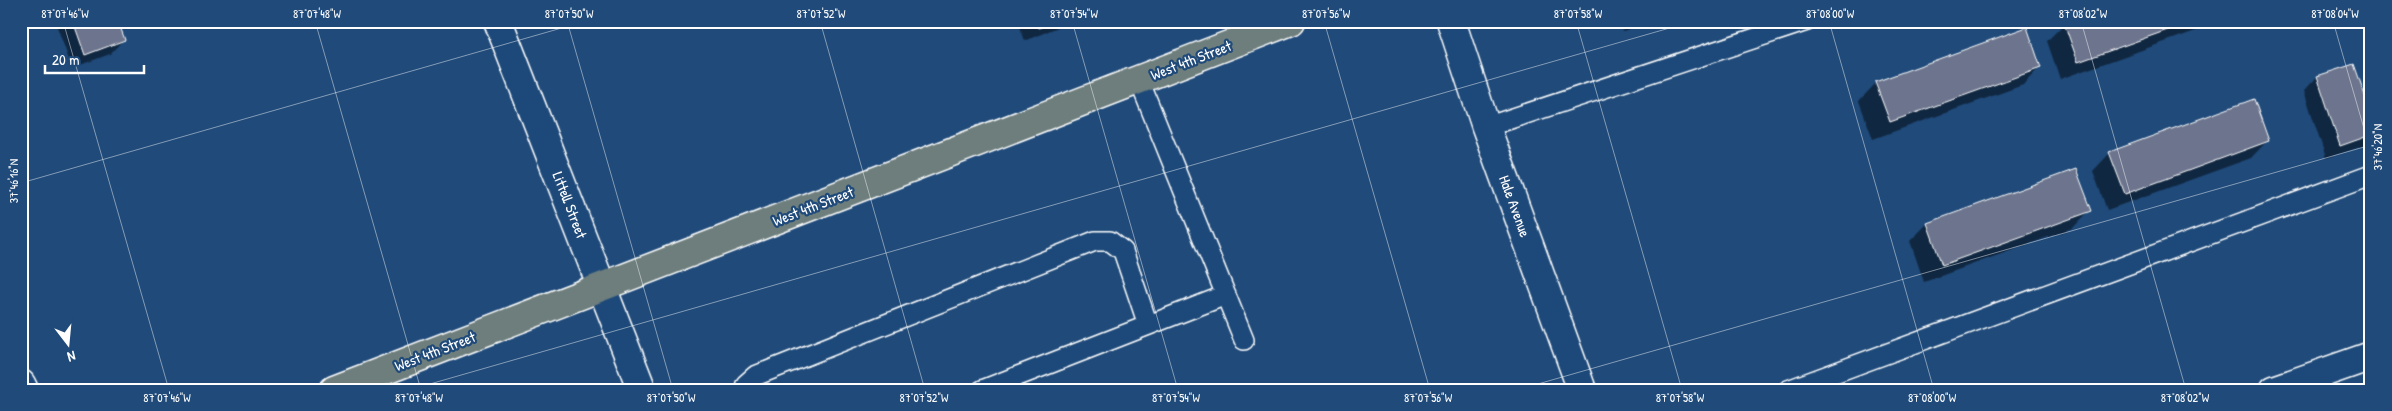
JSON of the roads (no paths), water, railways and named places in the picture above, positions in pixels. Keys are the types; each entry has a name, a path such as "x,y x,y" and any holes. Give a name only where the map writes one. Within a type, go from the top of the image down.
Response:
{"main road":[{"name":"West 4th Street","path":"334,390 1291,21"}],"street":[{"name":"Littell Street","path":"498,21 642,390"},
{"name":"Hale Avenue","path":"1451,21 1486,127 1582,390"},
{"path":"2274,390 2371,356"},
{"path":"21,384 24,390"}],"lane":[{"path":"1486,127 1807,21"},
{"path":"1139,80 1244,340"},
{"path":"1788,390 2371,175"},
{"path":"744,390 746,384 755,376 1095,241 1110,241 1123,252 1148,325"},
{"path":"982,390 1226,295"}]}
